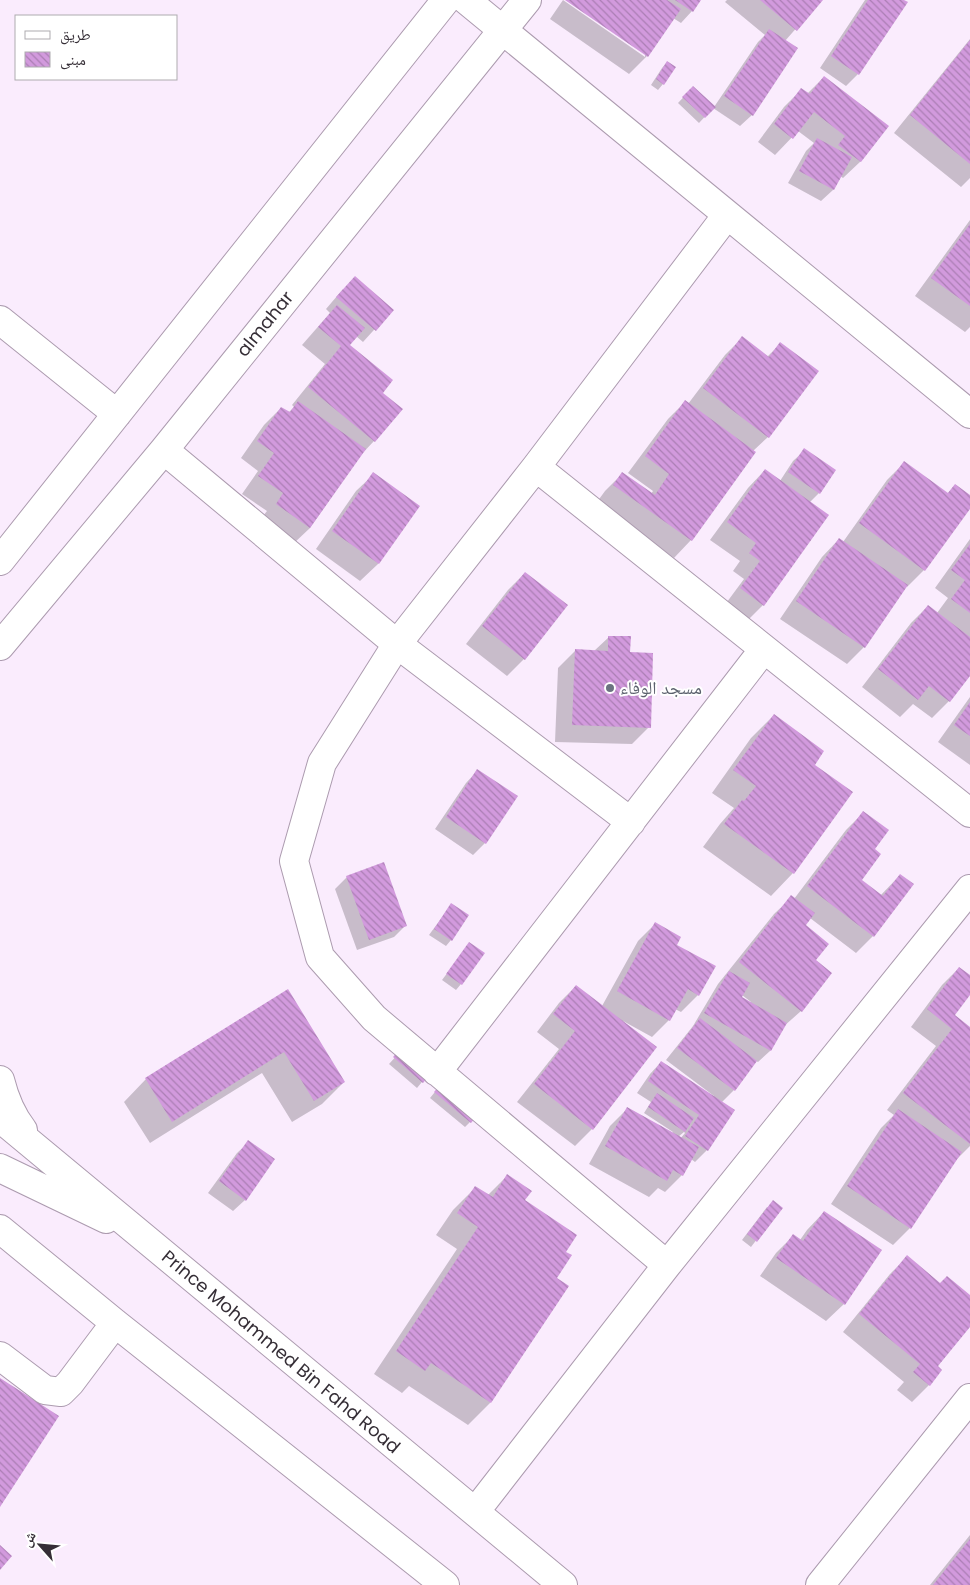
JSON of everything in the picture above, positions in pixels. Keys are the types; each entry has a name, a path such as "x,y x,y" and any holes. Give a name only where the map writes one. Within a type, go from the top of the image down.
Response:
{"street":[{"path":"0,561 446,0"},
{"path":"466,0 970,414"},
{"name":"almahar","path":"0,652 7,637 164,450 527,0"},
{"path":"667,1266 374,1018 320,957 294,861 322,763 397,644 536,467 728,215"},
{"path":"0,320 118,414"},
{"path":"164,450 397,644 631,822"},
{"path":"536,467 970,813"},
{"path":"438,1072 764,649"},
{"path":"475,1512 667,1266 970,889"},
{"path":"0,1080 5,1100 13,1117 38,1149"},
{"name":"Prince Mohammed Bin Fahd Road","path":"0,1118 564,1585"},
{"path":"0,1168 146,1239"},
{"path":"0,1229 432,1581"},
{"path":"0,1356 45,1390 61,1392 70,1383 115,1322"},
{"path":"820,1585 970,1398"}],"building":[{"path":"565,0 667,0 681,9 648,57"},
{"path":"675,0 701,0 693,12"},
{"path":"760,0 823,0 797,31"},
{"path":"868,0 904,0 908,2 859,75 831,56"},
{"path":"769,29 798,48 753,116 724,96"},
{"path":"970,40 970,164 910,115"},
{"path":"667,61 676,67 664,85 656,79"},
{"path":"824,76 889,126 861,162 838,145 845,136 814,112 793,139 774,124 801,88 810,94"},
{"path":"693,86 716,107 705,118 682,97"},
{"path":"817,138 852,157 834,190 799,171"},
{"path":"970,224 970,306 931,278"},
{"path":"355,276 394,310 376,331 336,297"},
{"path":"337,305 365,328 350,345 393,380 383,393 403,409 375,442 308,387 341,346 318,327"},
{"path":"742,336 769,357 780,342 819,371 769,438 703,388"},
{"path":"685,400 756,452 692,541 613,485 622,472 655,495 669,474 645,456"},
{"path":"298,401 366,449 310,528 276,504 283,493 258,476 274,453 257,441 281,407 290,412"},
{"path":"804,448 836,470 820,494 788,472"},
{"path":"904,461 948,493 955,484 970,495 970,509 925,571 859,523"},
{"path":"765,469 829,515 764,606 740,588 760,561 749,553 756,543 727,522"},
{"path":"373,472 420,506 379,564 332,531"},
{"path":"839,538 908,585 865,648 796,601"},
{"path":"970,544 970,613 951,599 965,580 951,570"},
{"path":"525,572 568,605 525,660 482,626"},
{"path":"928,605 970,637 970,676 950,702 929,686 918,700 878,669"},
{"path":"608,636 631,636 630,652 653,653 651,728 572,725 575,649 608,651"},
{"path":"970,702 970,736 954,725"},
{"path":"774,714 824,751 815,765 853,792 794,874 724,824 742,800 744,801 756,786 733,770"},
{"path":"477,769 518,796 486,844 446,817"},
{"path":"863,811 889,830 875,849 881,854 862,880 883,896 900,874 914,884 874,937 807,886"},
{"path":"384,862 407,926 369,940 346,876"},
{"path":"791,895 815,913 806,925 829,944 816,960 832,973 802,1012 739,962"},
{"path":"451,903 469,915 452,941 434,929"},
{"path":"655,922 681,937 677,945 716,966 699,996 688,989 670,1021 617,991"},
{"path":"469,942 485,953 462,985 446,974"},
{"path":"959,967 970,975 970,995 955,1015 970,1027 970,1144 903,1093 952,1029 927,1009"},
{"path":"729,971 750,983 742,997 787,1023 771,1051 704,1013"},
{"path":"576,985 657,1047 593,1130 534,1084 575,1031 553,1014"},
{"path":"288,989 345,1082 314,1101 284,1052 172,1122 145,1078"},
{"path":"700,1018 757,1061 735,1091 677,1048"},
{"path":"404,1045 433,1071 423,1083 393,1057"},
{"path":"661,1061 735,1110 708,1151 685,1136 699,1115 648,1081"},
{"path":"445,1079 481,1111 471,1123 434,1092"},
{"path":"657,1093 694,1118 685,1132 648,1107"},
{"path":"627,1107 699,1147 683,1176 673,1170 667,1181 605,1146"},
{"path":"898,1109 962,1152 911,1229 847,1186"},
{"path":"248,1140 275,1159 246,1201 219,1181"},
{"path":"507,1174 532,1191 525,1200 577,1235 566,1252 572,1255 557,1278 569,1286 491,1403 431,1363 425,1371 396,1351 478,1227 457,1213 475,1186 493,1197"},
{"path":"773,1200 783,1208 757,1242 747,1234"},
{"path":"824,1211 882,1250 845,1305 776,1258 793,1234 803,1241"},
{"path":"907,1255 940,1283 947,1276 970,1295 970,1327 938,1366 942,1370 930,1386 913,1372 920,1364 859,1314"},
{"path":"0,1378 59,1416 0,1507"},
{"path":"970,1539 970,1585 933,1585"},
{"path":"0,1545 12,1556 0,1570"}],"place":[{"name":"مسجد الوفاء","path":"610,688"}]}
